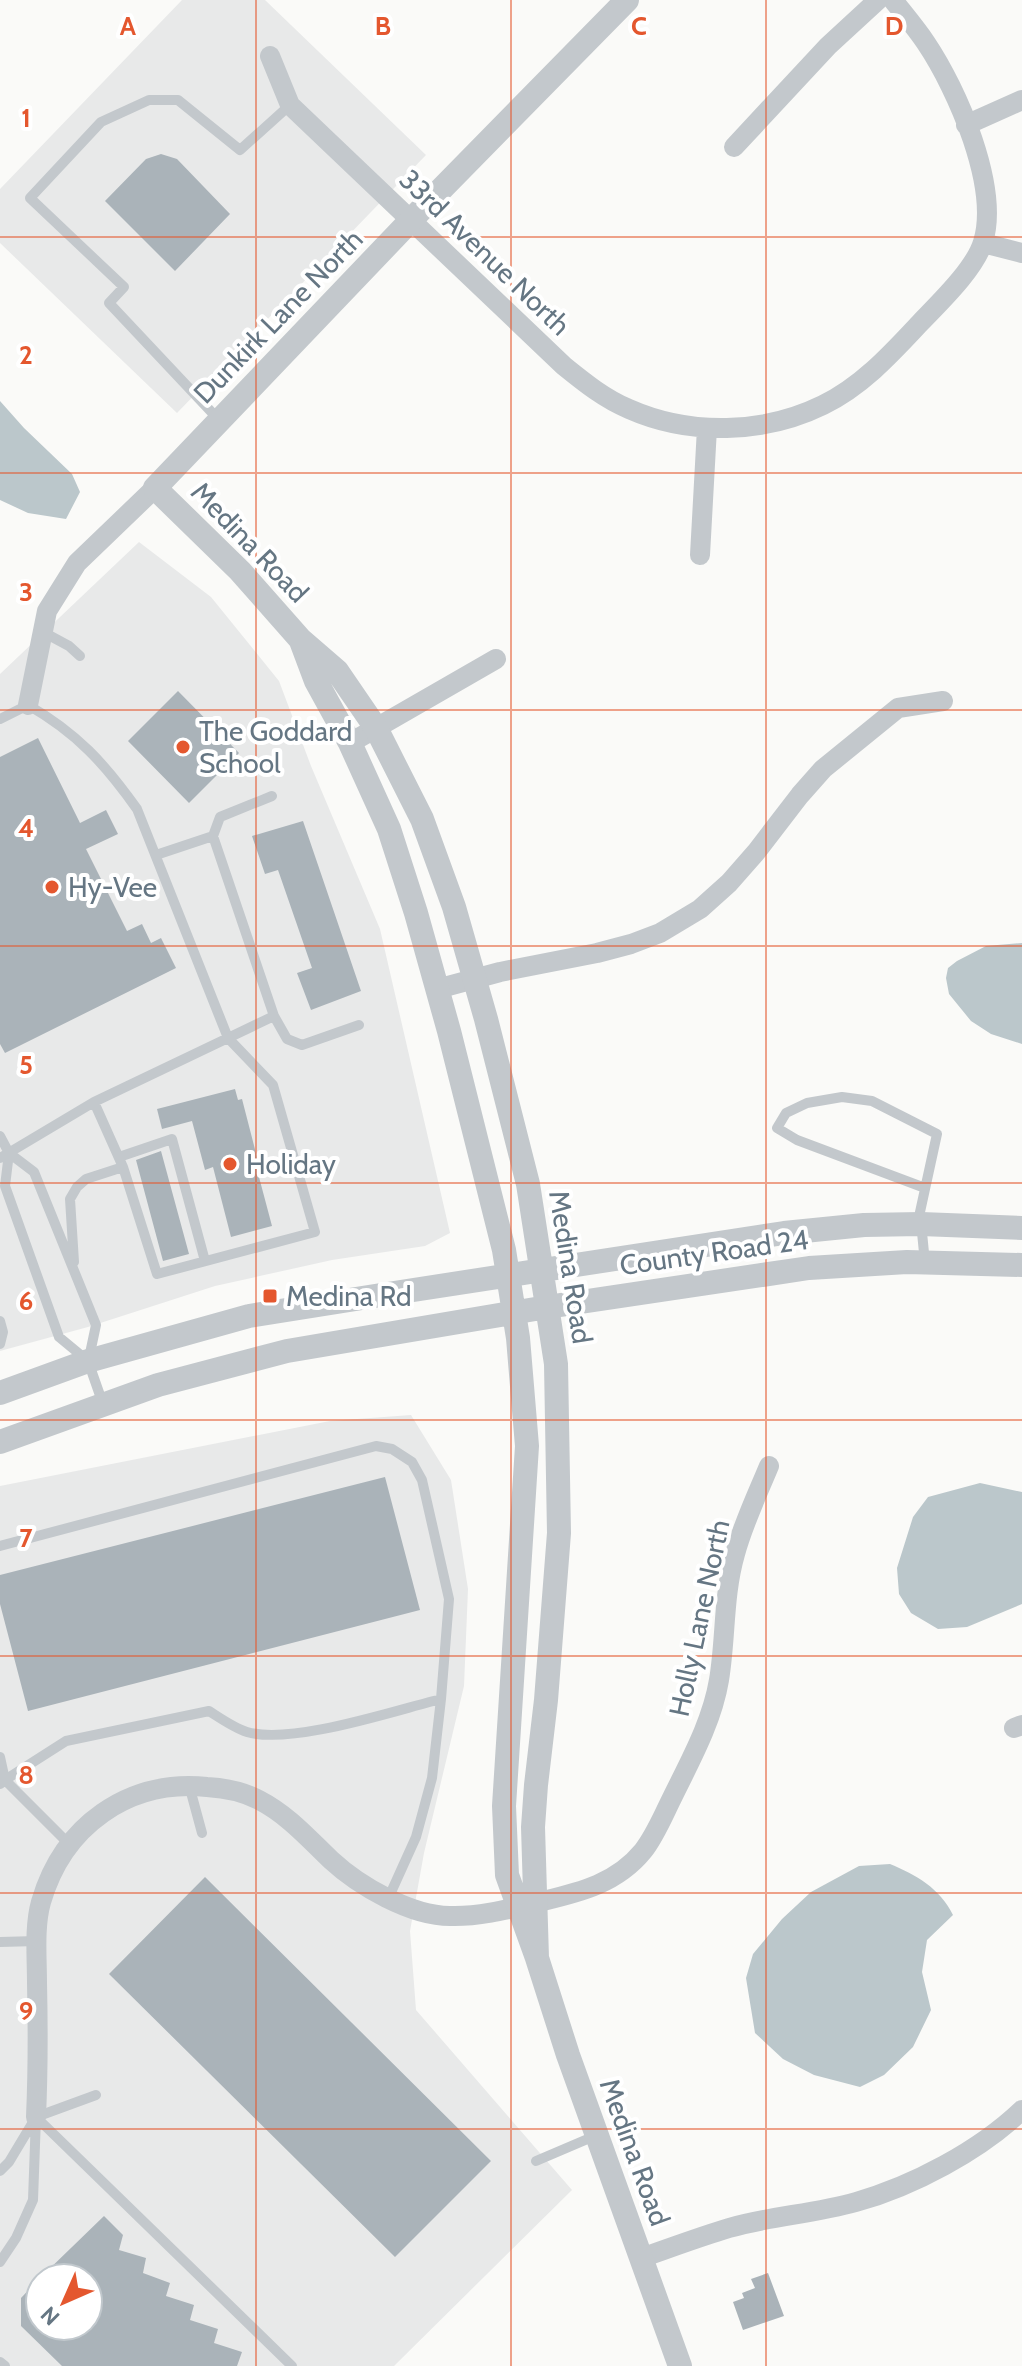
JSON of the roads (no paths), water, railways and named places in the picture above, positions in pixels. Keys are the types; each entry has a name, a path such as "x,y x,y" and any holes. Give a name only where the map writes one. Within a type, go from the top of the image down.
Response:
{"street":[{"name":"Dunkirk Lane North","path":"28,705 47,611 77,563 155,488 627,0"},
{"path":"734,147 835,39 878,0"},
{"path":"893,0 927,43 953,92 966,125 985,181 983,243 1022,253"},
{"name":"33rd Avenue North","path":"270,56 290,105 564,366 595,391 630,410 669,422 707,428 748,427 786,419 824,405 888,358 951,290 983,243"},
{"path":"966,125 1022,100"},
{"path":"700,555 707,428"},
{"name":"Medina Road","path":"155,488 240,571 300,639 337,671 376,728 422,819 454,907 475,979 528,1184 556,1364 559,1533 526,1905 537,1958 680,2366"},
{"name":"Medina Road","path":"300,639 316,681 350,743 389,829 437,989 504,1250 518,1338 527,1446 504,1806 507,1875 526,1905"},
{"path":"350,743 496,659"},
{"path":"437,989 597,953 660,933 700,909 729,883 823,769 898,708 943,701"},
{"name":"County Road 24","path":"0,1393 88,1361 249,1316 784,1233 864,1225 1022,1228"},
{"name":"County Road 24","path":"3,1442 158,1385 287,1351 547,1307 809,1268 925,1263 1022,1265"},
{"name":"Holly Lane North","path":"36,2117 40,1906 51,1874 69,1844 93,1820 122,1800 155,1789 189,1785 223,1788 257,1799 286,1816 333,1862 360,1882 388,1899 447,1917 526,1905 595,1887 621,1873 643,1851 657,1830 709,1719 719,1681 726,1600 735,1554 769,1466"},
{"path":"641,2258 731,2227 857,2202 910,2182 959,2157 1005,2126 1022,2110"}],"lane":[{"path":"219,420 109,303 124,287 30,198 101,122 149,100 178,100 240,150 290,105"},
{"path":"43,632 69,646 80,656"},
{"path":"0,719 28,705 67,729 102,762 137,809 228,1038 273,1085 315,1232 157,1274 121,1162 94,1102"},
{"path":"272,796 220,817 213,836 274,1016 287,1039 302,1045 359,1025"},
{"path":"156,855 213,836"},
{"path":"4,1156 94,1102 274,1016"},
{"path":"925,1188 809,1145 777,1128 786,1113 807,1103 842,1097 872,1101 937,1134 920,1212 925,1263"},
{"path":"0,1136 5,1186 59,1337 88,1361 103,1404"},
{"path":"75,1272 70,1199 77,1187 86,1179 172,1139 205,1261"},
{"path":"4,1156 34,1172 75,1272 96,1325 88,1361"},
{"path":"0,1321 3,1332 0,1344"},
{"path":"0,1546 376,1446 392,1449 412,1462 422,1480 449,1599 432,1778 416,1837 388,1899"},
{"path":"2,1782 66,1741 209,1711 244,1732 274,1736 337,1725 441,1699"},
{"path":"0,1757 2,1782 69,1844"},
{"path":"189,1785 202,1833"},
{"path":"0,1942 37,1941"},
{"path":"0,2171 9,2162 36,2117 96,2095"},
{"path":"0,2262 16,2238 33,2200 36,2117"},
{"path":"36,2117 292,2366"},
{"path":"536,2161 597,2135"},
{"path":"0,2362 5,2366"}],"place":[{"name":"The Goddard School","path":"183,747"},
{"name":"Hy-Vee","path":"52,887"},
{"name":"Holiday","path":"230,1164"},
{"name":"Medina Rd","path":"270,1296"}]}
